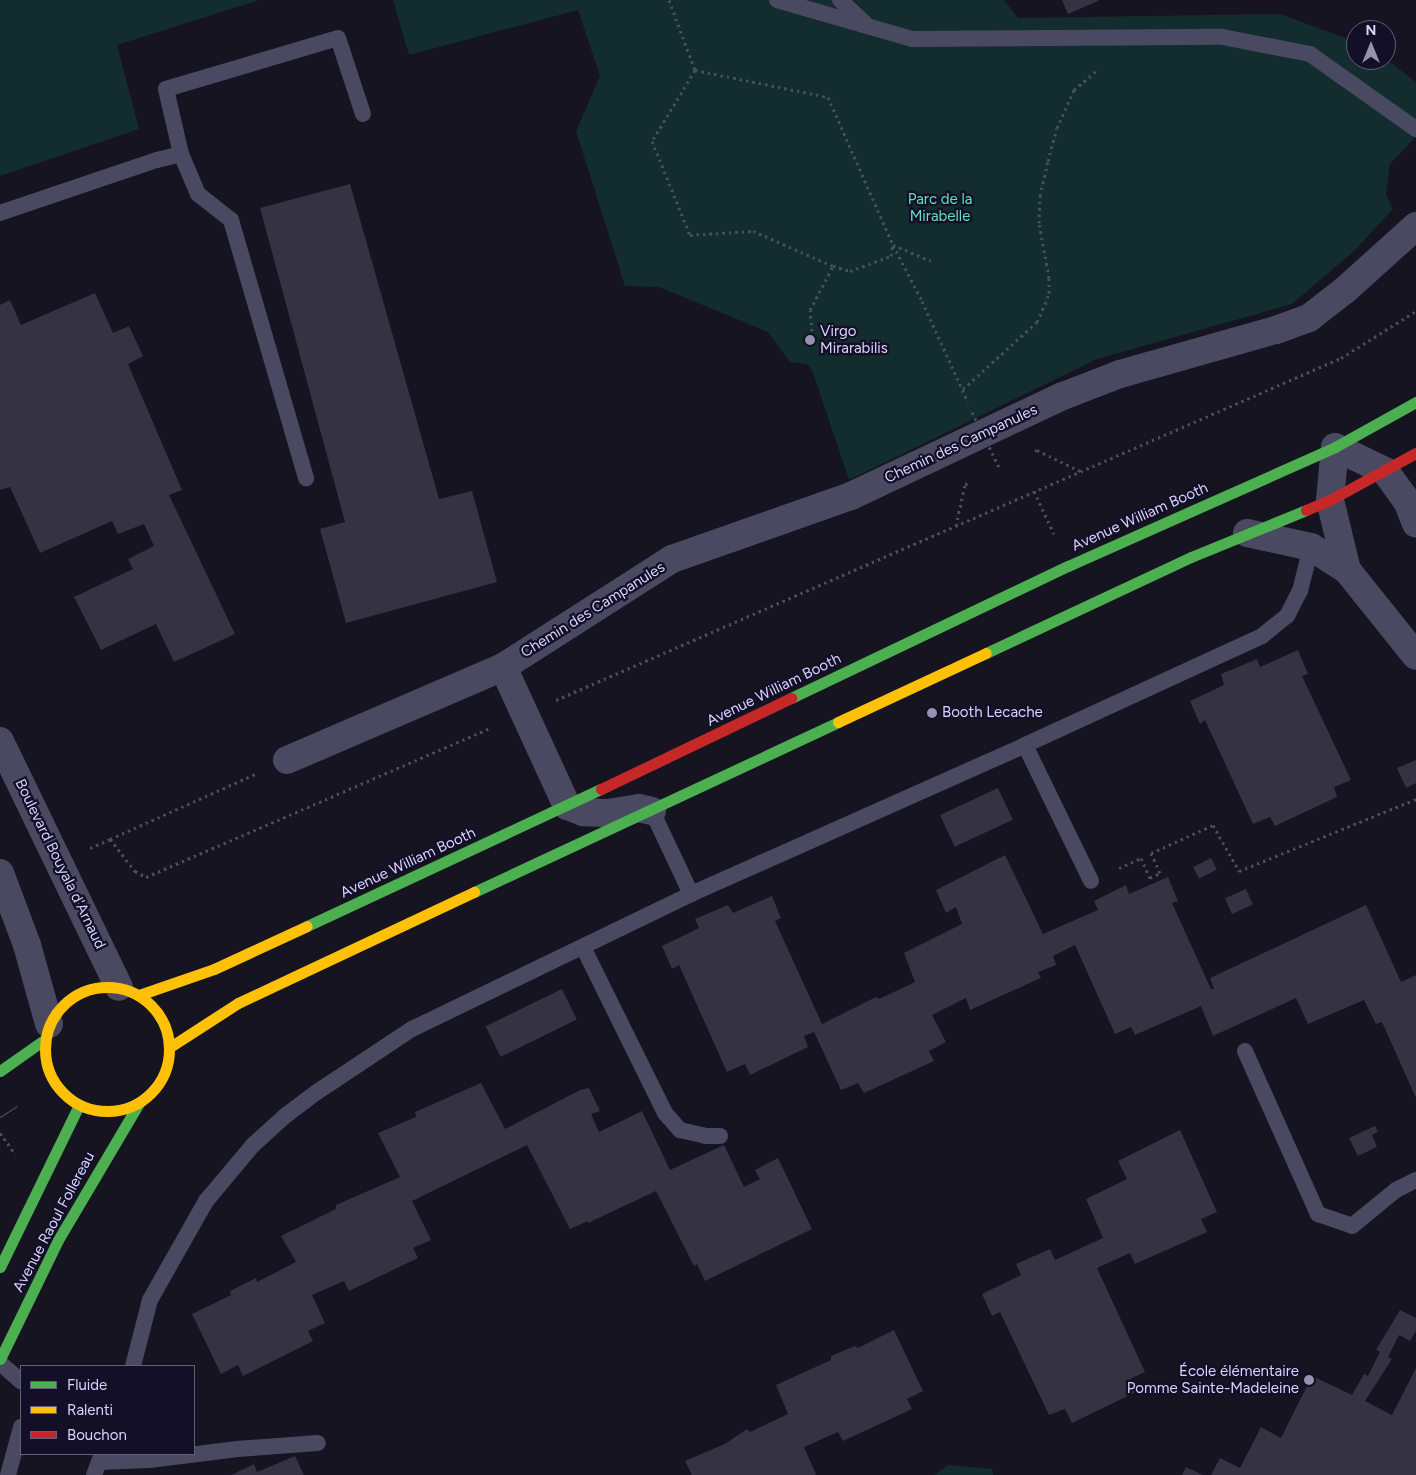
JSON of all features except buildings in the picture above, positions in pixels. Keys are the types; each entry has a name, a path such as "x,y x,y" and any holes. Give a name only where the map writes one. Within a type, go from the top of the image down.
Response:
{"street":[{"name":"Chemin des Campanules","path":"287,760 503,667 672,560 851,496 1063,396 1120,374 1276,330 1309,318 1345,290 1416,226"},
{"name":"Avenue William Booth","path":"129,991 214,969 567,806 1068,566 1335,447 1416,402"},
{"path":"1347,570 1330,500 1335,447 1385,471 1408,503 1416,524"},
{"path":"170,1047 238,1003 467,894 652,811 918,683 1191,557 1330,500 1416,453"},
{"path":"1248,533 1311,547 1347,570 1416,656"},
{"path":"503,667 567,806 583,812 607,812 639,808 652,811"},
{"name":"Boulevard Bouyala d'Arnaud","path":"0,741 129,991"},
{"path":"0,873 27,945 47,1032 44,1072 60,1091 78,1105 99,1111 120,1110 139,1103 156,1088 167,1069 170,1047 166,1026 155,1008 129,991 91,988 66,1002 47,1032 0,1070"},
{"path":"0,1076 16,1075"},
{"name":"Avenue Raoul Follereau","path":"0,1359 58,1240 139,1103"},
{"name":"Avenue Raoul Follereau","path":"0,1267 78,1105"}],"lane":[{"path":"777,0 912,39 1222,38 1310,54 1416,129"},
{"path":"840,0 867,25"},
{"path":"306,478 231,220 198,194 182,154 166,89 338,38 363,114"},
{"path":"0,213 157,160 182,154"},
{"path":"133,1365 150,1300 206,1201 253,1145 301,1104 412,1028 691,894 1025,745 1262,636 1287,616 1300,591 1311,547"},
{"path":"1025,745 1091,881"},
{"path":"652,811 691,894"},
{"path":"583,947 665,1113 680,1130 706,1136 720,1136"},
{"path":"1245,1051 1318,1214 1352,1226 1396,1190 1416,1180"},
{"path":"0,1362 20,1380"},
{"path":"8,1475 20,1431"},
{"path":"195,1454 318,1443"},
{"path":"99,1464 189,1455"}],"path":[{"path":"669,0 695,70"},
{"path":"963,389 1037,322 1049,293 1039,223 1040,196 1057,128 1074,90 1095,71 1142,39"},
{"path":"695,70 828,97 893,245 999,467"},
{"path":"695,70 652,141 690,235 753,231 833,266 850,271 891,256 893,245"},
{"path":"893,245 932,261"},
{"path":"812,331 810,310 833,266"},
{"path":"135,871 146,877 1341,358 1416,311"},
{"path":"1038,450 1080,471"},
{"path":"956,526 965,484"},
{"path":"1034,491 1050,526"},
{"path":"110,839 287,760"},
{"path":"1142,858 1150,878 1160,873 1151,853 1213,825 1239,871 1416,799"}],"green space":[{"path":"0,0 259,0 117,45 139,129 0,176"},
{"name":"Parc de la Mirabelle","path":"393,0 1004,0 1018,18 1280,14 1346,38 1346,70 1396,70 1396,67 1416,82 1416,137 1390,164 1386,194 1393,209 1354,251 1292,304 1097,359 849,480 812,370 807,364 790,362 768,332 659,287 625,286 576,131 600,76 578,10 409,55"},
{"path":"948,1465 992,1469 993,1475 934,1475"}],"tram line":[{"path":"0,1117 17,1106"}],"traffic: fast":[{"path":"791,698 1068,566 1335,447 1416,402"},
{"path":"986,653 1191,557 1306,510"},
{"path":"474,892 838,722"},
{"path":"307,926 601,789"},
{"path":"0,1071 44,1040"},
{"path":"0,1359 58,1240 139,1103"},
{"path":"0,1267 79,1105"}],"traffic: slow":[{"path":"838,722 986,653"},
{"path":"170,1047 238,1003 474,892"},
{"path":"139,995 214,969 307,926"},
{"path":"107,987 131,992 142,997 151,1005 159,1014 164,1025 169,1049 164,1073 159,1084 151,1093 142,1101 131,1106 107,1111 83,1106 72,1101 63,1093 55,1084 50,1073 45,1049 50,1025 55,1014 63,1005 72,997 83,992 107,987"}],"traffic: jam":[{"path":"1306,510 1330,500 1416,453"},
{"path":"601,789 791,698"}],"place":[{"name":"Virgo Mirarabilis","path":"810,340"},
{"name":"Booth Lecache","path":"932,713"},
{"name":"École élémentaire Pomme Sainte-Madeleine","path":"1309,1380"}]}
